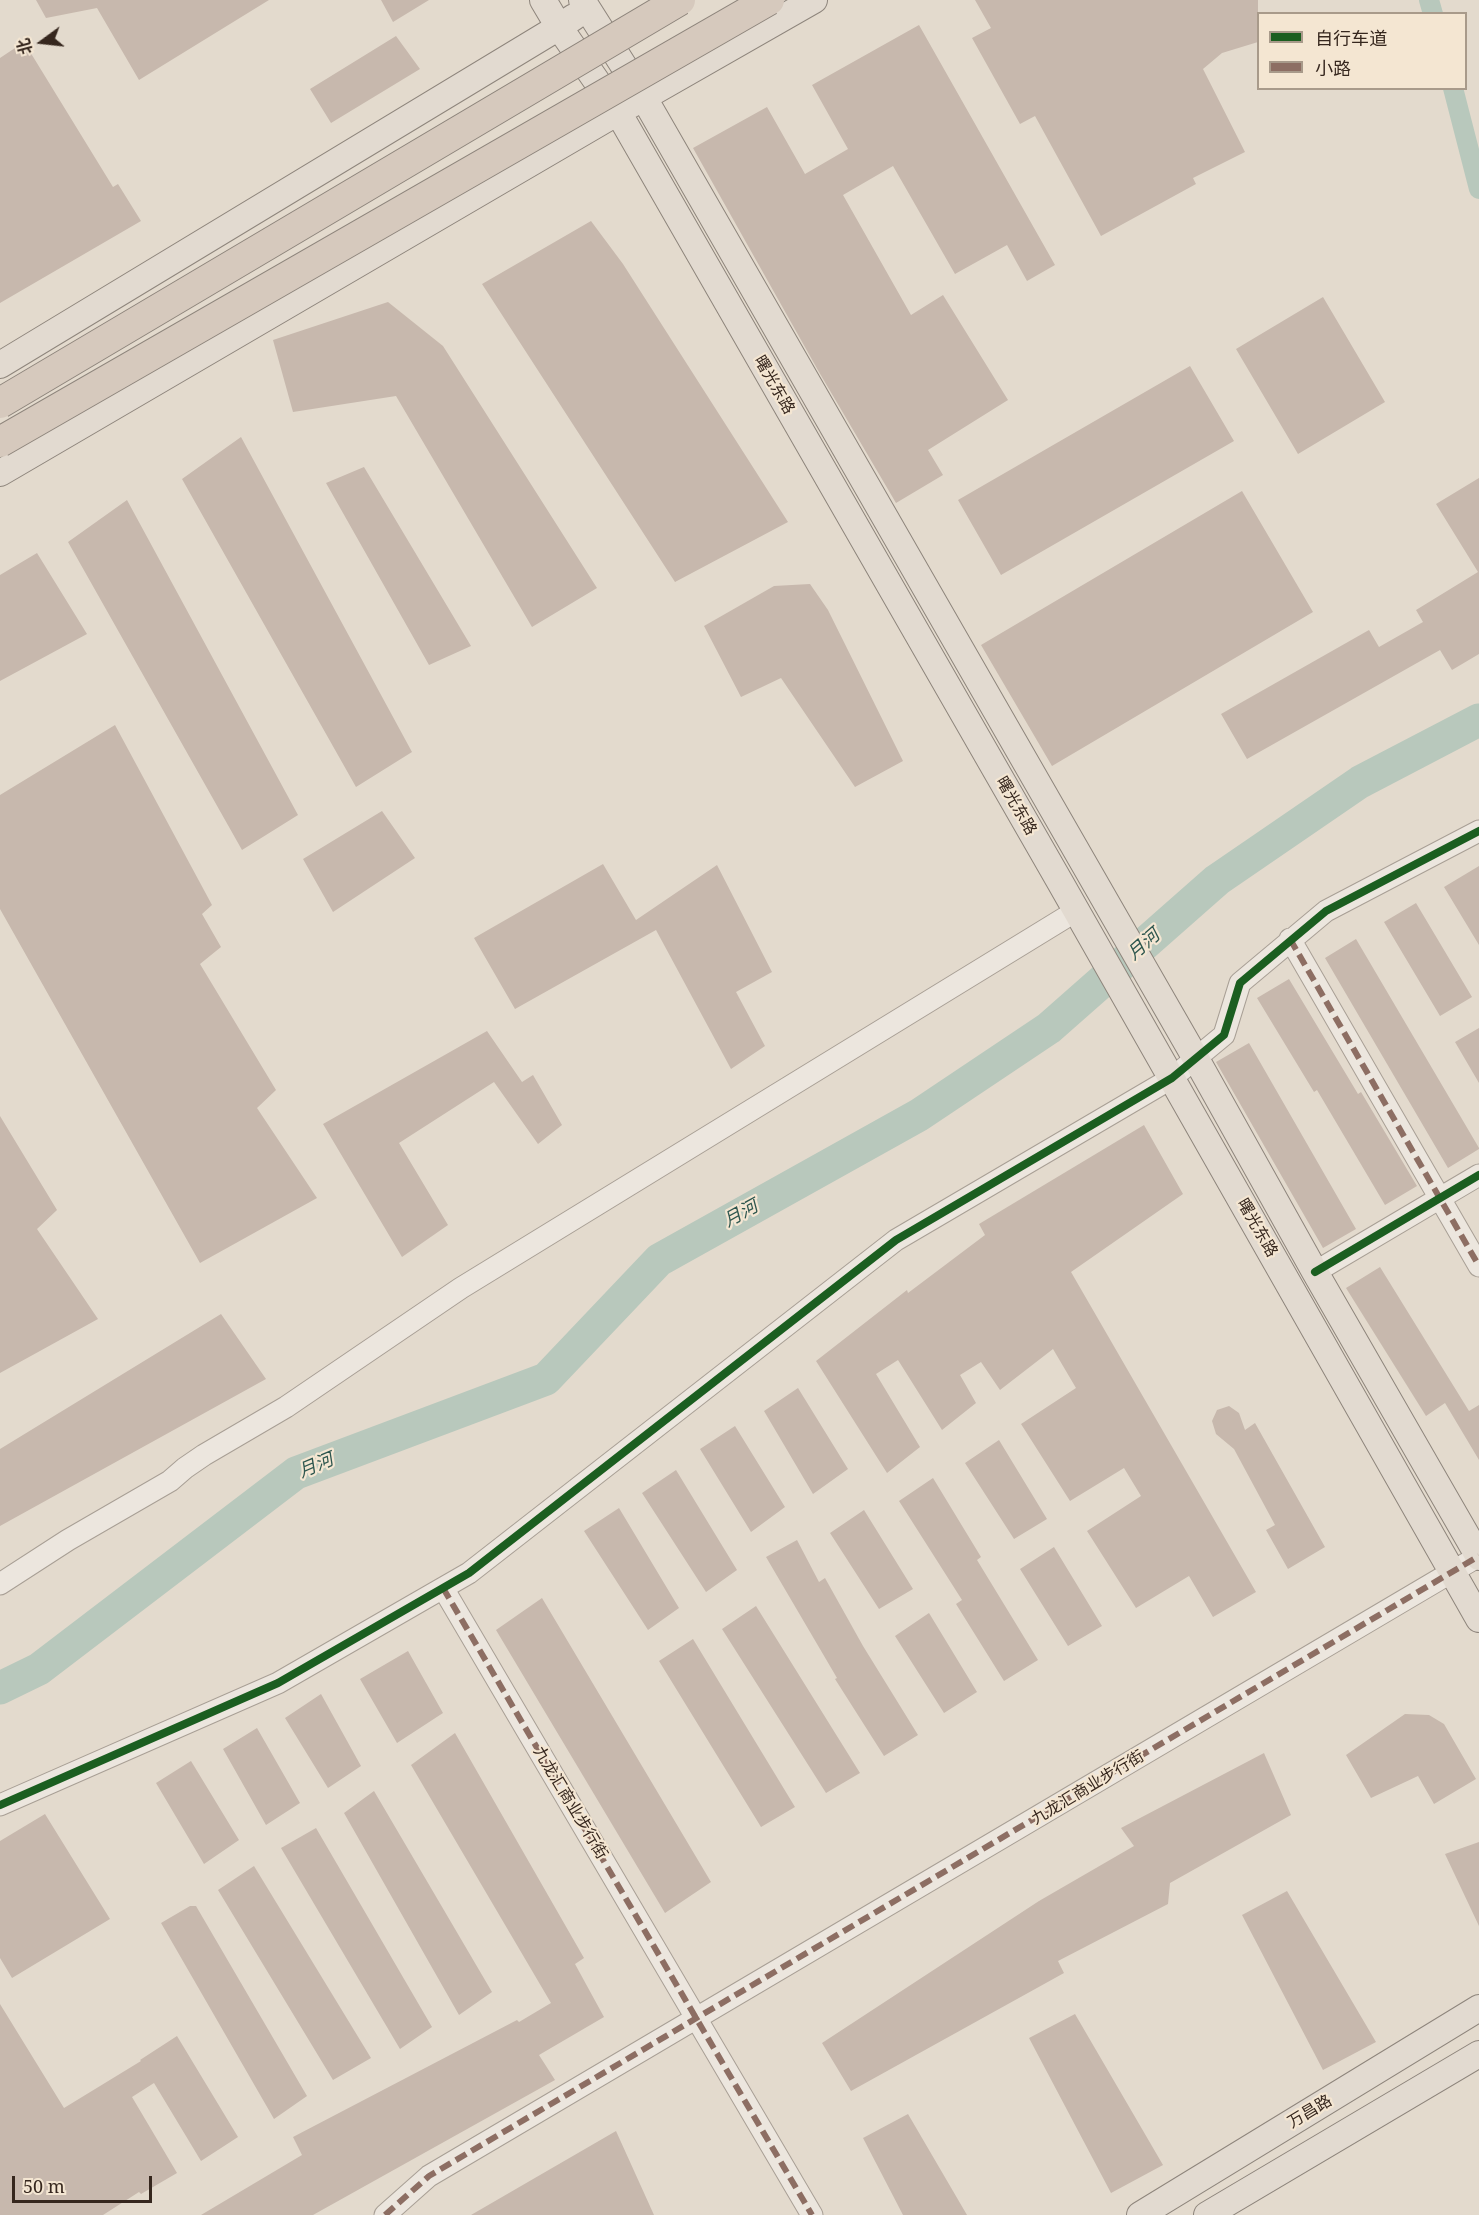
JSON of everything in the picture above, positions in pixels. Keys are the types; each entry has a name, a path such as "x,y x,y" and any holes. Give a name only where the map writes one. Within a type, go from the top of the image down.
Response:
{"highway":[{"path":"0,403 680,0"},
{"path":"0,442 769,0"}],"main road":[{"name":"曙光东路","path":"543,0 618,112 1146,1032 1479,1619"},
{"path":"0,473 814,0"},
{"name":"曙光东路","path":"589,2 1195,1057 1315,1272 1479,1557"},
{"path":"0,365 560,27 589,2"},
{"name":"万昌路","path":"1140,2215 1479,2008"},
{"path":"1207,2215 1479,2054"}],"street":[{"path":"0,1805 278,1683 469,1573 896,1240 1172,1078 1224,1035 1240,983 1326,911 1479,831"},
{"path":"0,1584 68,1540 170,1481 204,1455 286,1407 471,1282 1076,911"},
{"path":"1290,939 1479,1266"},
{"path":"1315,1272 1479,1175"},
{"name":"九龙汇商业步行街","path":"385,2215 429,2176 1479,1557"},
{"name":"九龙汇商业步行街","path":"443,1588 812,2215"}],"building":[{"path":"36,0 269,0 139,80 97,8 46,18"},
{"path":"381,0 429,0 393,22"},
{"path":"975,0 1258,0 1257,42 1222,53 1203,69 1245,152 1193,178 1196,184 1101,236 1035,116 1020,124 972,38 991,28"},
{"path":"919,25 1055,265 1027,281 1007,245 955,274 893,166 843,195 911,315 943,295 1008,400 928,450 943,475 896,503 819,372 693,148 767,107 805,174 848,149 812,85"},
{"path":"396,36 420,69 331,123 310,89"},
{"path":"24,42 113,187 118,184 141,221 0,303 0,58"},
{"path":"591,221 623,264 788,522 675,582 482,284"},
{"path":"1323,297 1385,402 1298,454 1236,349"},
{"path":"388,302 443,346 597,588 532,627 396,396 293,412 273,340"},
{"path":"1190,366 1234,441 1001,575 958,500"},
{"path":"241,437 412,752 356,787 182,479"},
{"path":"364,467 471,646 429,665 326,483"},
{"path":"1479,478 1479,654 1452,670 1440,650 1247,759 1221,714 1369,630 1379,647 1423,622 1416,610 1478,572 1436,504"},
{"path":"1242,491 1313,612 1052,766 981,645"},
{"path":"127,500 298,815 242,850 68,542"},
{"path":"37,553 87,634 0,681 0,575"},
{"path":"810,584 828,610 903,761 855,787 781,678 741,697 704,626 774,586"},
{"path":"115,725 212,905 202,914 221,947 200,964 276,1090 257,1108 317,1198 200,1263 0,909 0,795"},
{"path":"382,811 415,858 333,912 303,859"},
{"path":"603,864 636,920 717,865 772,972 736,992 765,1046 731,1069 656,930 515,1009 474,938"},
{"path":"1479,866 1479,945 1444,887"},
{"path":"1416,903 1472,997 1440,1016 1384,922"},
{"path":"1356,939 1479,1148 1448,1168 1325,958"},
{"path":"1289,979 1358,1094 1361,1092 1417,1186 1385,1205 1317,1090 1314,1092 1257,998"},
{"path":"1479,1028 1479,1083 1455,1042"},
{"path":"487,1031 522,1082 533,1075 562,1125 538,1144 494,1082 399,1143 448,1225 402,1257 323,1124"},
{"path":"1249,1043 1356,1229 1323,1248 1216,1062"},
{"path":"0,1116 57,1210 37,1229 98,1319 0,1373"},
{"path":"1144,1125 1183,1194 1071,1272 1256,1592 1213,1617 1189,1576 1136,1608 1087,1531 1141,1496 1124,1468 1070,1501 1021,1424 1076,1388 1053,1349 1000,1390 981,1362 960,1375 976,1403 942,1430 898,1360 876,1374 920,1447 887,1473 816,1361 907,1290 908,1293 985,1235 979,1224"},
{"path":"1380,1267 1469,1411 1479,1405 1479,1460 1445,1403 1426,1416 1346,1288"},
{"path":"221,1314 266,1379 0,1526 0,1449"},
{"path":"798,1388 848,1469 813,1494 764,1411"},
{"path":"1229,1406 1239,1413 1245,1430 1255,1423 1325,1547 1288,1569 1266,1530 1275,1525 1234,1449 1216,1434 1212,1421 1217,1410"},
{"path":"735,1426 785,1507 751,1532 700,1449"},
{"path":"999,1440 1047,1519 1014,1539 965,1463"},
{"path":"676,1470 737,1570 706,1592 642,1493"},
{"path":"933,1478 981,1557 977,1560 1038,1660 1004,1681 956,1604 962,1600 899,1501"},
{"path":"619,1508 679,1608 648,1630 584,1531"},
{"path":"864,1510 913,1589 879,1609 830,1533"},
{"path":"797,1540 819,1582 825,1578 863,1646 918,1735 884,1756 835,1679 837,1678 766,1557"},
{"path":"1054,1547 1102,1626 1068,1646 1020,1569"},
{"path":"542,1598 711,1882 665,1913 496,1630"},
{"path":"756,1606 860,1773 826,1793 722,1629"},
{"path":"929,1613 977,1692 944,1713 895,1636"},
{"path":"693,1639 795,1807 761,1827 659,1661"},
{"path":"408,1651 443,1713 397,1743 360,1679"},
{"path":"321,1694 361,1766 328,1788 285,1718"},
{"path":"1405,1714 1429,1715 1444,1724 1476,1779 1434,1804 1418,1776 1371,1798 1346,1755"},
{"path":"257,1728 300,1803 266,1825 223,1749"},
{"path":"455,1733 584,1958 575,1964 604,2017 539,2055 555,2080 313,2215 201,2215 302,2155 293,2137 517,2020 519,2022 551,2003 411,1765"},
{"path":"1264,1753 1291,1815 1170,1883 1168,1904 1058,1961 1064,1973 851,2091 822,2043 1039,1901 1134,1846 1121,1828"},
{"path":"191,1761 239,1840 204,1864 156,1783"},
{"path":"374,1791 492,1992 459,2015 344,1813"},
{"path":"45,1814 110,1919 12,1978 0,1958 0,1841"},
{"path":"316,1828 432,2027 400,2049 281,1848"},
{"path":"1479,1842 1479,1926 1445,1854"},
{"path":"254,1866 371,2058 333,2080 218,1890"},
{"path":"1287,1891 1376,2042 1323,2070 1242,1915"},
{"path":"190,1906 196,1906 307,2096 274,2119 161,1923"},
{"path":"0,2004 64,2108 177,2036 238,2137 201,2161 154,2083 132,2097 177,2173 141,2194 139,2192 103,2215 0,2215"},
{"path":"1075,2014 1163,2165 1111,2193 1029,2038"},
{"path":"908,2114 967,2215 903,2215 863,2138"},
{"path":"616,2131 654,2215 471,2215"}],"waterway":[{"path":"1429,0 1432,12"},
{"path":"1454,90 1479,189"},
{"name":"月河","path":"0,1688 39,1669 296,1473 546,1379 659,1260 919,1115 1049,1028 1217,880 1360,782 1479,720"}],"marked path":[{"path":"1290,939 1479,1266"},
{"path":"385,2215 429,2176 1479,1556"},
{"path":"443,1588 812,2215"}],"cycle path":[{"path":"0,1805 278,1683 469,1573 896,1240 1172,1078 1224,1035 1240,983 1326,911 1479,831"},
{"path":"1315,1272 1479,1175"}]}
